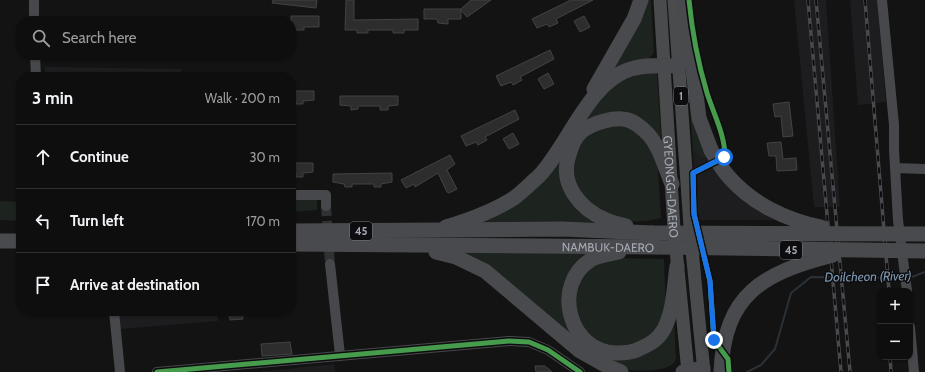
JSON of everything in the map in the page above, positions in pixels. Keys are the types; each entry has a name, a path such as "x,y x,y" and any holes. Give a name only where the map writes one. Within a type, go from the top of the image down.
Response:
{"highway":[{"path":"573,127 634,19 641,0"},
{"path":"684,0 699,118 711,150 727,175 744,192 760,204 806,224 852,233"},
{"path":"432,231 463,222 514,198 540,174 599,90 615,76 630,69 647,65 672,66"},
{"path":"652,233 606,221 584,207 568,184 566,172 572,145 581,132 595,125 611,120 628,120 649,135 657,148 672,184"},
{"name":"NAMBUK-DAERO","path":"296,231 562,230 652,233 925,234"},
{"path":"0,231 16,231"},
{"path":"0,241 16,241"},
{"name":"NAMBUK-DAERO","path":"296,244 409,246 553,245 852,251 925,250"},
{"path":"409,246 456,257 485,271 580,351 600,372"},
{"path":"657,247 604,254 593,259 582,268 574,280 568,294 568,308 572,322 589,344 613,353 624,353 636,351 656,341 664,329 669,317 677,266"},
{"path":"721,372 726,332 737,308 751,292 764,281 801,264 852,251"},
{"path":"580,351 607,366 622,372"},
{"path":"683,372 704,370"}],"main road":[{"name":"GYEONGGI-DAERO","path":"660,0 672,66 704,370"},
{"name":"GYEONGGI-DAERO","path":"674,0 672,66 672,184 677,266 682,301 688,372"}],"street":[{"path":"34,0 34,16"},
{"path":"882,0 894,126 898,220 907,288"},
{"path":"35,60 36,72"},
{"path":"895,168 925,169"},
{"path":"296,195 326,195 326,206"},
{"path":"330,264 340,355"},
{"path":"114,316 120,372"},
{"path":"157,372 509,341 530,342 548,350 580,372"},
{"path":"913,360 914,372"}],"shaded area":[{"path":"646,0 651,0 654,53 648,59 607,76"},
{"path":"794,0 826,0 840,207 814,207"},
{"path":"850,0 877,0 886,102 858,105"},
{"path":"686,56 710,158 703,158 693,151"},
{"path":"45,67 181,69 181,72 45,72"},
{"path":"647,70 657,74 661,137 659,137 643,123 581,129 564,174 603,223 506,224 470,222 503,209 603,90"},
{"path":"628,124 648,140 658,168 661,218 635,222 625,221 607,214 578,193 571,161 586,135 598,127"},
{"path":"693,151 703,158 710,158 788,220 697,220"},
{"path":"296,200 317,200 317,210 296,212"},
{"path":"0,201 16,202 16,221 0,220"},
{"path":"451,250 597,251 569,278 581,341"},
{"path":"617,258 664,259 666,310 649,340 615,350 584,333 574,303 581,277 596,263"},
{"path":"119,316 218,316 218,321 120,329"},
{"path":"674,319 676,359 669,366 662,369 638,371 626,369 591,349 616,358"},
{"path":"334,364 335,372 257,372"}],"building":[{"path":"273,0 317,0 316,8 272,3"},
{"path":"346,0 354,0 354,20 418,19 418,30 404,30 404,33 393,33 393,30 368,30 368,33 357,33 357,30 345,30"},
{"path":"471,0 491,0 467,17 461,10 461,19 448,19 448,24 438,23 437,19 424,19 424,9 461,9"},
{"path":"571,0 593,0 556,19 558,23 549,27 547,24 537,28 532,19"},
{"path":"296,16 319,16 319,27 304,27 304,30 296,30"},
{"path":"584,16 590,27 580,32 574,21"},
{"path":"550,50 554,59 520,77 522,80 513,85 511,82 501,86 496,76"},
{"path":"548,73 554,84 544,89 538,79"},
{"path":"296,91 314,91 314,100 303,101 303,104 296,104"},
{"path":"340,96 398,96 398,105 388,106 388,110 380,110 380,106 358,106 358,109 351,110 351,106 340,105"},
{"path":"789,102 793,136 783,137 781,116 775,117 773,104"},
{"path":"515,110 519,119 485,137 487,140 478,145 476,142 466,146 461,136"},
{"path":"513,133 519,144 509,149 503,139"},
{"path":"781,142 783,159 796,158 797,170 777,171 776,156 769,156 767,143"},
{"path":"450,155 455,164 447,170 457,189 449,193 447,192 438,173 415,187 414,184 406,188 401,180"},
{"path":"296,163 313,163 313,172 303,173 303,177 296,177"},
{"path":"392,173 392,182 381,184 381,187 374,187 374,184 352,184 352,187 345,187 344,184 333,182 333,174"},
{"path":"230,316 243,316 243,319 230,320"},
{"path":"290,342 292,354 262,356 261,344"},
{"path":"535,366 545,366 552,372 536,372"}],"waterway":[{"name":"Doilcheon (River)","path":"909,278 925,272"},
{"name":"Doilcheon (River)","path":"747,372 761,365 775,349 791,293 811,277 903,278"}],"tunnel":[{"path":"326,206 330,264"}],"railway":[{"path":"808,0 841,372"},
{"path":"816,0 850,372"},
{"path":"865,0 889,288"},
{"path":"890,360 891,372"}],"cycle path":[{"path":"689,0 701,70 725,149 725,157 693,173 694,214 710,281 714,340 728,359 729,372"},
{"path":"157,372 509,341 529,342 548,350 580,372"}],"route":[{"path":"714,340 710,281 703,257 694,214 693,173 724,157"}]}
